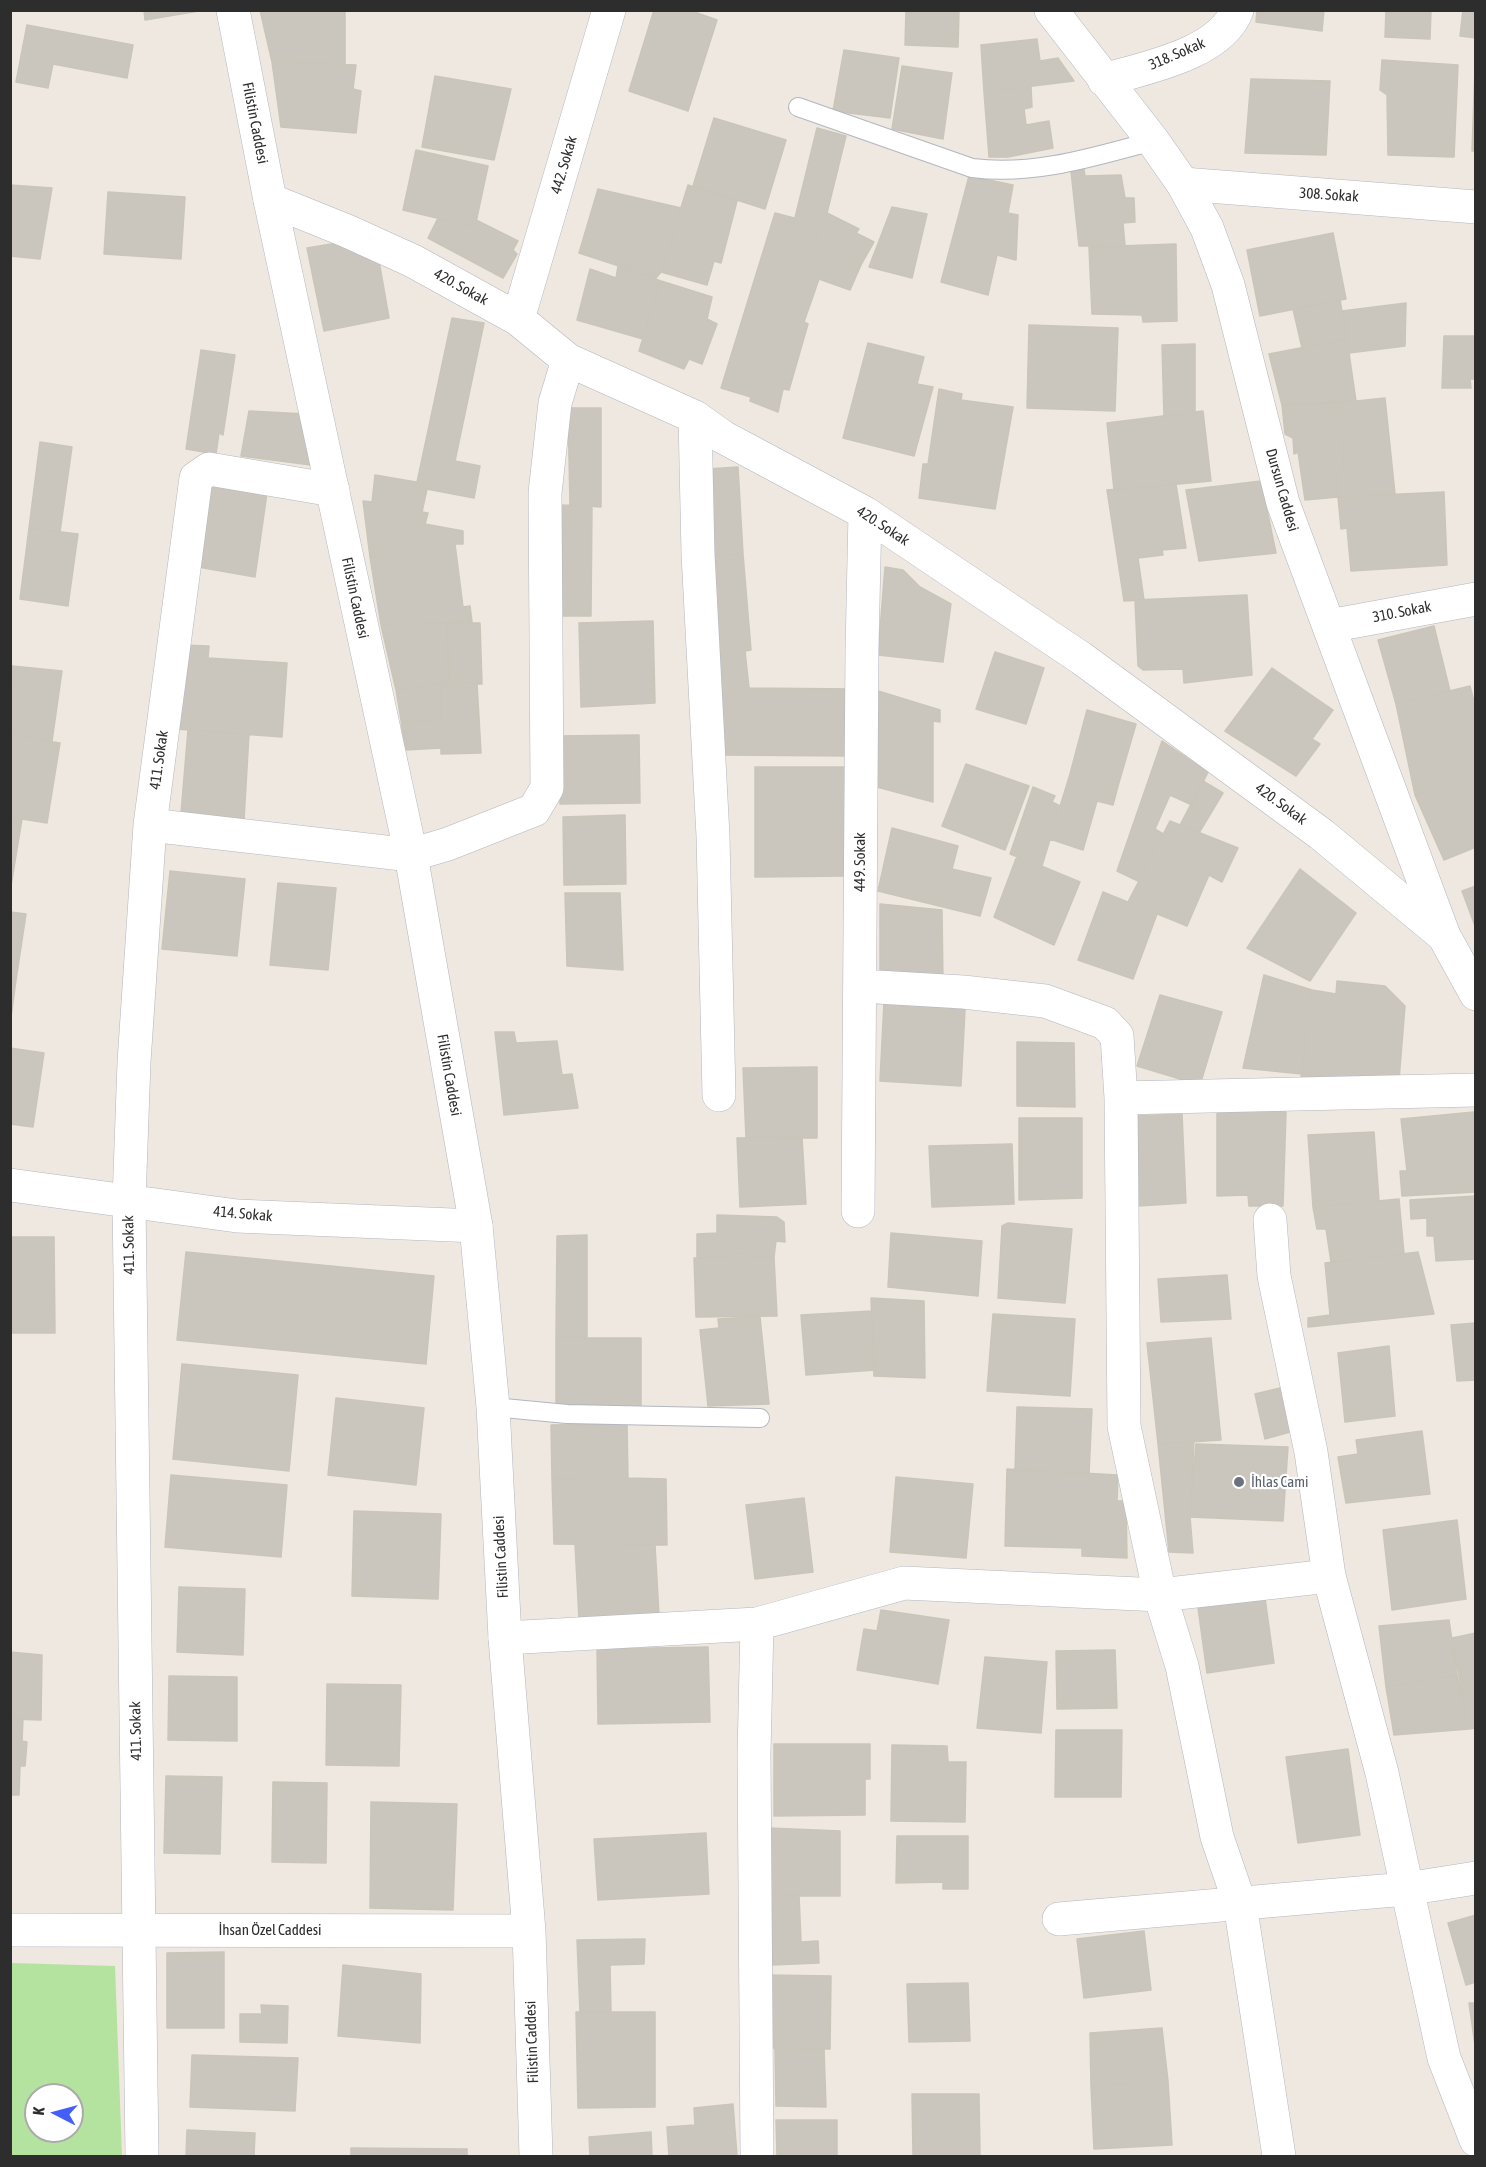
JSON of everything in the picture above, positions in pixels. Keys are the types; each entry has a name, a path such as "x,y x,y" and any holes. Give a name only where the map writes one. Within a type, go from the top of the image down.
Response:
{"street":[{"name":"Filistin Caddesi","path":"233,10 270,200 411,855 476,1226 493,1407 505,1638 529,1931 536,2157"},
{"name":"442. Sokak","path":"518,319 609,10"},
{"name":"Dursun Caddesi","path":"1051,10 1153,141 1183,184 1207,228 1228,285 1282,503 1444,936 1476,994"},
{"name":"318. Sokak","path":"1104,80 1163,63 1203,47 1234,21 1237,10"},
{"name":"308. Sokak","path":"1183,184 1476,207"},
{"name":"420. Sokak","path":"270,200 348,231 413,261 518,319 568,360 695,417 723,437 865,513 1091,665 1322,834 1444,936"},
{"path":"150,825 411,855 448,844 534,810 547,788 545,493 555,403 568,360"},
{"path":"695,417 698,554 712,836 719,1095"},
{"name":"411. Sokak","path":"142,2157 129,1201 134,1062 150,825 196,478 209,470 333,490"},
{"name":"449. Sokak","path":"858,1211 865,513"},
{"name":"310. Sokak","path":"1329,626 1476,600"},
{"path":"860,986 963,992 1045,1001 1105,1023 1118,1036 1121,1098 1124,1426 1160,1595 1182,1666 1217,1837 1240,1904 1279,2157"},
{"path":"1121,1098 1476,1090"},
{"name":"414. Sokak","path":"10,1185 237,1216 476,1226"},
{"path":"1270,1220 1274,1276 1311,1452 1329,1576 1382,1773 1444,2058 1476,2140"},
{"path":"505,1638 757,1624 904,1583 1160,1595 1329,1576"},
{"path":"757,1624 754,1754 757,2157"},
{"path":"1059,1918 1406,1889 1476,1878"},
{"name":"İhsan Özel Caddesi","path":"10,1930 529,1931"}],"lane":[{"path":"798,107 972,168 1001,171 1058,166 1153,141"},
{"path":"493,1407 567,1413 760,1418"}],"green space":[{"path":"11,1963 115,1966 122,2156 11,2156"}],"building":[{"path":"144,10 205,10 145,20"},
{"path":"260,10 345,10 345,64 272,62"},
{"path":"654,10 689,10 717,20 688,111 629,91"},
{"path":"906,10 959,10 958,47 905,45"},
{"path":"1257,10 1324,10 1322,31 1256,22"},
{"path":"1386,10 1431,10 1430,39 1385,37"},
{"path":"1463,10 1476,10 1476,38 1460,36"},
{"path":"27,25 133,45 127,78 53,64 48,88 16,82"},
{"path":"1037,39 1040,61 1058,58 1074,81 984,92 981,45"},
{"path":"844,50 899,58 890,118 833,111"},
{"path":"1382,60 1458,65 1454,157 1388,155 1387,95 1380,90"},
{"path":"272,62 356,65 353,89 361,91 356,133 281,127"},
{"path":"902,66 952,73 943,139 892,129"},
{"path":"1475,69 1476,151 1472,151"},
{"path":"435,76 511,89 494,160 422,147"},
{"path":"1251,79 1330,81 1326,155 1245,153"},
{"path":"1031,87 1032,107 1024,109 1026,125 1049,121 1053,148 1008,157 989,157 984,92"},
{"path":"714,118 786,140 765,209 693,186"},
{"path":"817,128 846,136 827,213 859,229 856,233 874,242 861,265 814,241 819,234 793,226"},
{"path":"416,150 488,166 475,227 403,210"},
{"path":"1084,169 1085,176 1121,175 1125,198 1134,198 1135,222 1123,223 1125,246 1079,246 1071,171"},
{"path":"969,176 1013,185 1008,213 1018,215 1016,260 997,255 988,295 941,282"},
{"path":"10,185 52,188 40,259 10,256"},
{"path":"688,185 737,201 721,263 714,261 707,285 661,272"},
{"path":"598,189 681,208 661,272 656,278 579,253"},
{"path":"108,192 185,197 181,259 104,254"},
{"path":"892,207 927,214 912,278 869,267"},
{"path":"775,213 794,218 793,226 819,234 814,241 861,265 850,290 819,279 804,322 808,324 789,390 783,389 778,412 750,401 751,397 721,388"},
{"path":"438,218 475,227 476,220 518,241 513,250 517,254 503,278 428,238"},
{"path":"1333,233 1346,299 1260,316 1247,250"},
{"path":"344,242 379,261 389,318 324,331 307,248"},
{"path":"1176,244 1177,321 1143,322 1142,315 1092,314 1089,247"},
{"path":"618,266 661,281 643,339 577,320 590,269 616,278"},
{"path":"661,281 712,297 707,319 717,324 702,364 689,359 684,369 639,351"},
{"path":"1340,300 1347,339 1302,348 1293,309"},
{"path":"1406,303 1405,346 1349,353 1342,311"},
{"path":"452,318 484,323 455,461 480,466 474,498 416,487"},
{"path":"1029,325 1118,328 1115,411 1027,408"},
{"path":"1444,336 1476,336 1476,379 1470,379 1471,388 1442,388"},
{"path":"1347,339 1356,401 1282,405 1269,354"},
{"path":"868,343 924,357 917,384 933,387 914,456 843,438"},
{"path":"1195,344 1195,412 1164,417 1162,345"},
{"path":"201,350 235,355 223,435 219,433 216,454 186,449"},
{"path":"939,389 962,394 961,400 1013,407 995,509 919,498 923,464 928,464"},
{"path":"1385,398 1395,494 1338,497 1337,472 1344,471 1338,403"},
{"path":"1338,403 1344,471 1337,472 1338,497 1305,500 1298,452 1294,454 1293,438 1285,434 1282,405"},
{"path":"568,408 601,408 601,507 570,505"},
{"path":"249,411 306,414 311,465 241,456"},
{"path":"1203,411 1211,481 1114,490 1107,423"},
{"path":"40,442 72,447 60,532 29,528"},
{"path":"738,467 743,554 711,556 707,469"},
{"path":"375,475 416,482 416,487 427,489 422,512 428,513 425,524 429,547 370,557 363,501 372,502"},
{"path":"1261,481 1276,553 1199,561 1186,490"},
{"path":"211,484 267,493 255,577 198,567"},
{"path":"1176,484 1186,548 1162,550 1163,555 1138,558 1144,600 1124,601 1107,490"},
{"path":"1444,492 1447,565 1351,571 1347,528 1341,529 1338,497"},
{"path":"558,505 592,506 591,616 559,616"},
{"path":"425,524 463,531 463,544 455,544 463,607 470,606 472,622 381,625 370,557 429,547"},
{"path":"29,528 78,534 68,606 20,599"},
{"path":"743,554 751,650 745,651 749,688 717,696 707,556"},
{"path":"885,567 903,570 920,587 951,604 943,662 878,655"},
{"path":"1247,595 1252,675 1184,683 1183,669 1143,670 1138,666 1135,600"},
{"path":"653,621 655,703 581,707 579,623"},
{"path":"447,623 449,682 396,690 381,625"},
{"path":"447,623 480,623 482,684 449,682"},
{"path":"1434,626 1450,691 1396,704 1378,640"},
{"path":"182,645 209,646 208,658 287,663 282,737 176,729"},
{"path":"995,652 1044,668 1026,724 976,709"},
{"path":"12,666 62,671 52,741 10,735"},
{"path":"1272,668 1333,710 1312,739 1320,744 1296,776 1225,731"},
{"path":"441,683 477,683 481,753 441,754 441,748 405,750 401,720 441,722"},
{"path":"441,683 441,722 401,720 396,690"},
{"path":"1470,686 1476,710 1476,770 1415,795 1396,704"},
{"path":"749,688 853,689 852,756 721,755 717,696"},
{"path":"875,690 940,710 940,722 933,721 933,802 877,787"},
{"path":"1087,710 1136,724 1118,786 1070,774"},
{"path":"188,730 249,734 244,820 181,813"},
{"path":"10,735 60,743 47,823 10,817"},
{"path":"639,735 640,803 560,804 559,736"},
{"path":"1162,741 1208,772 1192,805 1170,795 1155,829 1163,834 1138,881 1117,871"},
{"path":"966,764 1029,786 1005,850 942,826"},
{"path":"755,767 845,767 847,876 755,877"},
{"path":"1476,770 1476,847 1444,860 1415,795"},
{"path":"1070,774 1118,786 1113,805 1097,801 1083,850 1050,839"},
{"path":"1203,781 1223,793 1199,833 1180,825"},
{"path":"1033,787 1055,796 1052,802 1060,806 1042,866 1010,854"},
{"path":"625,815 626,884 564,885 563,817"},
{"path":"10,817 22,819 10,892"},
{"path":"1170,821 1238,848 1222,882 1209,875 1187,926 1128,902"},
{"path":"892,828 958,846 952,869 991,878 980,916 878,891"},
{"path":"1017,856 1080,882 1054,945 994,917"},
{"path":"1300,869 1356,913 1310,981 1247,948"},
{"path":"170,871 245,879 237,956 162,949"},
{"path":"278,883 336,888 328,970 270,965"},
{"path":"1476,886 1476,926 1475,926 1462,891"},
{"path":"1103,892 1157,914 1133,979 1078,960"},
{"path":"565,893 620,893 623,970 567,966"},
{"path":"880,904 942,910 943,983 880,980"},
{"path":"10,912 26,914 16,980 10,979"},
{"path":"1264,975 1312,990 1302,1074 1243,1068"},
{"path":"10,979 16,980 10,1025"},
{"path":"1337,981 1385,986 1405,1006 1399,1080 1370,1085 1301,1077 1312,990 1336,994"},
{"path":"1160,995 1222,1012 1200,1085 1137,1066"},
{"path":"884,1002 965,1010 961,1086 880,1081"},
{"path":"495,1032 514,1032 516,1043 557,1041 562,1075 572,1074 578,1108 504,1115"},
{"path":"1017,1042 1074,1043 1075,1107 1017,1106"},
{"path":"10,1048 44,1053 33,1127 10,1124"},
{"path":"817,1067 817,1138 746,1138 743,1068"},
{"path":"1217,1111 1286,1112 1283,1206 1249,1206 1248,1195 1217,1196"},
{"path":"1474,1112 1476,1192 1402,1196 1400,1171 1407,1171 1401,1119"},
{"path":"1182,1114 1186,1203 1138,1206 1134,1116"},
{"path":"1019,1118 1082,1118 1082,1198 1019,1200"},
{"path":"1374,1132 1379,1201 1313,1207 1308,1135"},
{"path":"802,1137 806,1204 740,1207 737,1138"},
{"path":"1012,1144 1014,1204 932,1207 929,1146"},
{"path":"1476,1196 1476,1259 1436,1261 1434,1236 1427,1236 1427,1218 1411,1219 1410,1200"},
{"path":"1399,1199 1404,1254 1331,1262 1326,1229 1317,1229 1313,1207"},
{"path":"717,1215 777,1217 784,1222 785,1242 776,1241 774,1257 749,1257 749,1252 729,1254 729,1258 697,1258 697,1234 717,1233"},
{"path":"1008,1223 1072,1229 1065,1303 998,1298 1002,1226"},
{"path":"891,1233 982,1241 978,1296 888,1287"},
{"path":"587,1235 587,1338 556,1338 557,1236"},
{"path":"10,1237 54,1237 55,1333 10,1333"},
{"path":"186,1252 434,1276 426,1364 177,1340"},
{"path":"749,1252 749,1257 774,1257 777,1316 696,1317 694,1258 729,1258 729,1254"},
{"path":"1418,1252 1434,1314 1308,1327 1308,1318 1330,1315 1325,1263"},
{"path":"1227,1275 1231,1319 1161,1322 1158,1279"},
{"path":"871,1298 924,1301 925,1378 874,1376"},
{"path":"872,1311 875,1370 806,1375 801,1315"},
{"path":"993,1314 1075,1319 1070,1396 987,1391"},
{"path":"760,1317 769,1404 708,1406 700,1330 719,1328 718,1319"},
{"path":"1476,1323 1476,1380 1457,1381 1451,1325"},
{"path":"556,1338 641,1338 641,1406 556,1406"},
{"path":"1211,1338 1221,1440 1158,1444 1147,1343"},
{"path":"1389,1346 1395,1416 1345,1422 1338,1353"},
{"path":"182,1364 298,1375 289,1471 173,1459"},
{"path":"1280,1388 1290,1432 1265,1439 1255,1394"},
{"path":"336,1398 424,1408 416,1485 328,1475"},
{"path":"1017,1407 1092,1409 1089,1474 1015,1470"},
{"path":"627,1424 628,1478 552,1479 551,1425"},
{"path":"1422,1431 1430,1494 1346,1503 1338,1457 1358,1454 1356,1440"},
{"path":"1194,1442 1190,1517 1193,1553 1169,1552 1158,1444"},
{"name":"İhlas Cami","path":"1196,1444 1288,1447 1283,1521 1190,1517"},
{"path":"1007,1469 1118,1475 1117,1501 1126,1501 1127,1558 1082,1556 1082,1548 1005,1546"},
{"path":"171,1475 287,1485 281,1557 165,1547"},
{"path":"896,1477 973,1484 966,1558 890,1552"},
{"path":"552,1479 666,1479 667,1545 554,1544"},
{"path":"804,1498 813,1572 755,1579 746,1505"},
{"path":"354,1511 441,1514 438,1599 352,1596"},
{"path":"1457,1520 1466,1599 1392,1610 1383,1530"},
{"path":"575,1544 655,1545 659,1615 579,1618"},
{"path":"179,1587 245,1589 243,1655 177,1652"},
{"path":"1265,1598 1274,1663 1207,1673 1198,1608"},
{"path":"881,1610 949,1620 938,1684 857,1670 864,1629 877,1631"},
{"path":"1449,1620 1457,1675 1386,1687 1379,1626"},
{"path":"1476,1633 1476,1728 1469,1729 1452,1638"},
{"path":"708,1647 710,1722 598,1724 597,1649"},
{"path":"1115,1650 1117,1708 1057,1709 1056,1651"},
{"path":"10,1652 42,1655 41,1720 10,1719"},
{"path":"985,1657 1047,1662 1041,1733 977,1728"},
{"path":"1457,1675 1469,1729 1394,1735 1386,1687"},
{"path":"169,1676 237,1677 237,1741 168,1740"},
{"path":"327,1684 401,1685 399,1766 326,1765"},
{"path":"10,1719 23,1719 22,1741 27,1742 25,1766 20,1766 19,1795 10,1795"},
{"path":"1056,1730 1122,1730 1121,1797 1055,1797"},
{"path":"774,1744 870,1744 870,1779 865,1779 865,1815 774,1816"},
{"path":"892,1745 947,1746 948,1762 966,1762 965,1822 891,1821"},
{"path":"1348,1749 1360,1835 1298,1843 1286,1757"},
{"path":"166,1776 222,1777 220,1854 164,1853"},
{"path":"273,1782 327,1783 326,1863 272,1862"},
{"path":"371,1802 457,1804 453,1910 370,1908"},
{"path":"769,1828 840,1831 840,1896 769,1896"},
{"path":"706,1833 709,1894 598,1900 594,1839"},
{"path":"897,1836 968,1836 968,1889 943,1889 943,1882 896,1883"},
{"path":"799,1895 801,1942 818,1941 819,1963 772,1965 769,1896"},
{"path":"1476,1915 1476,1982 1466,1985 1448,1923"},
{"path":"1144,1931 1151,1990 1084,1998 1077,1939"},
{"path":"645,1939 644,1964 610,1965 611,2012 580,2012 577,1940"},
{"path":"224,1952 224,2028 167,2028 167,1953"},
{"path":"343,1965 421,1974 420,2043 338,2036"},
{"path":"768,1975 831,1976 830,2049 770,2048"},
{"path":"968,1983 970,2041 909,2042 907,1984"},
{"path":"1469,2003 1476,2003 1476,2053"},
{"path":"261,2005 288,2006 287,2043 240,2042 240,2014 262,2014"},
{"path":"576,2012 655,2012 655,2107 578,2108"},
{"path":"1162,2028 1168,2081 1091,2086 1090,2033"},
{"path":"775,2048 824,2049 826,2107 776,2106"},
{"path":"192,2055 298,2058 295,2111 190,2107"},
{"path":"1168,2081 1172,2145 1094,2149 1091,2086"},
{"path":"912,2094 979,2094 980,2156 913,2156"},
{"path":"733,2104 737,2156 669,2156 667,2127 695,2125 694,2108"},
{"path":"776,2120 837,2120 837,2156 777,2156"},
{"path":"187,2130 255,2133 254,2156 186,2156"},
{"path":"651,2132 652,2156 590,2156 589,2137"},
{"path":"351,2148 467,2149 467,2156 351,2156"}],"place":[{"name":"İhlas Cami","path":"1239,1482"}]}
